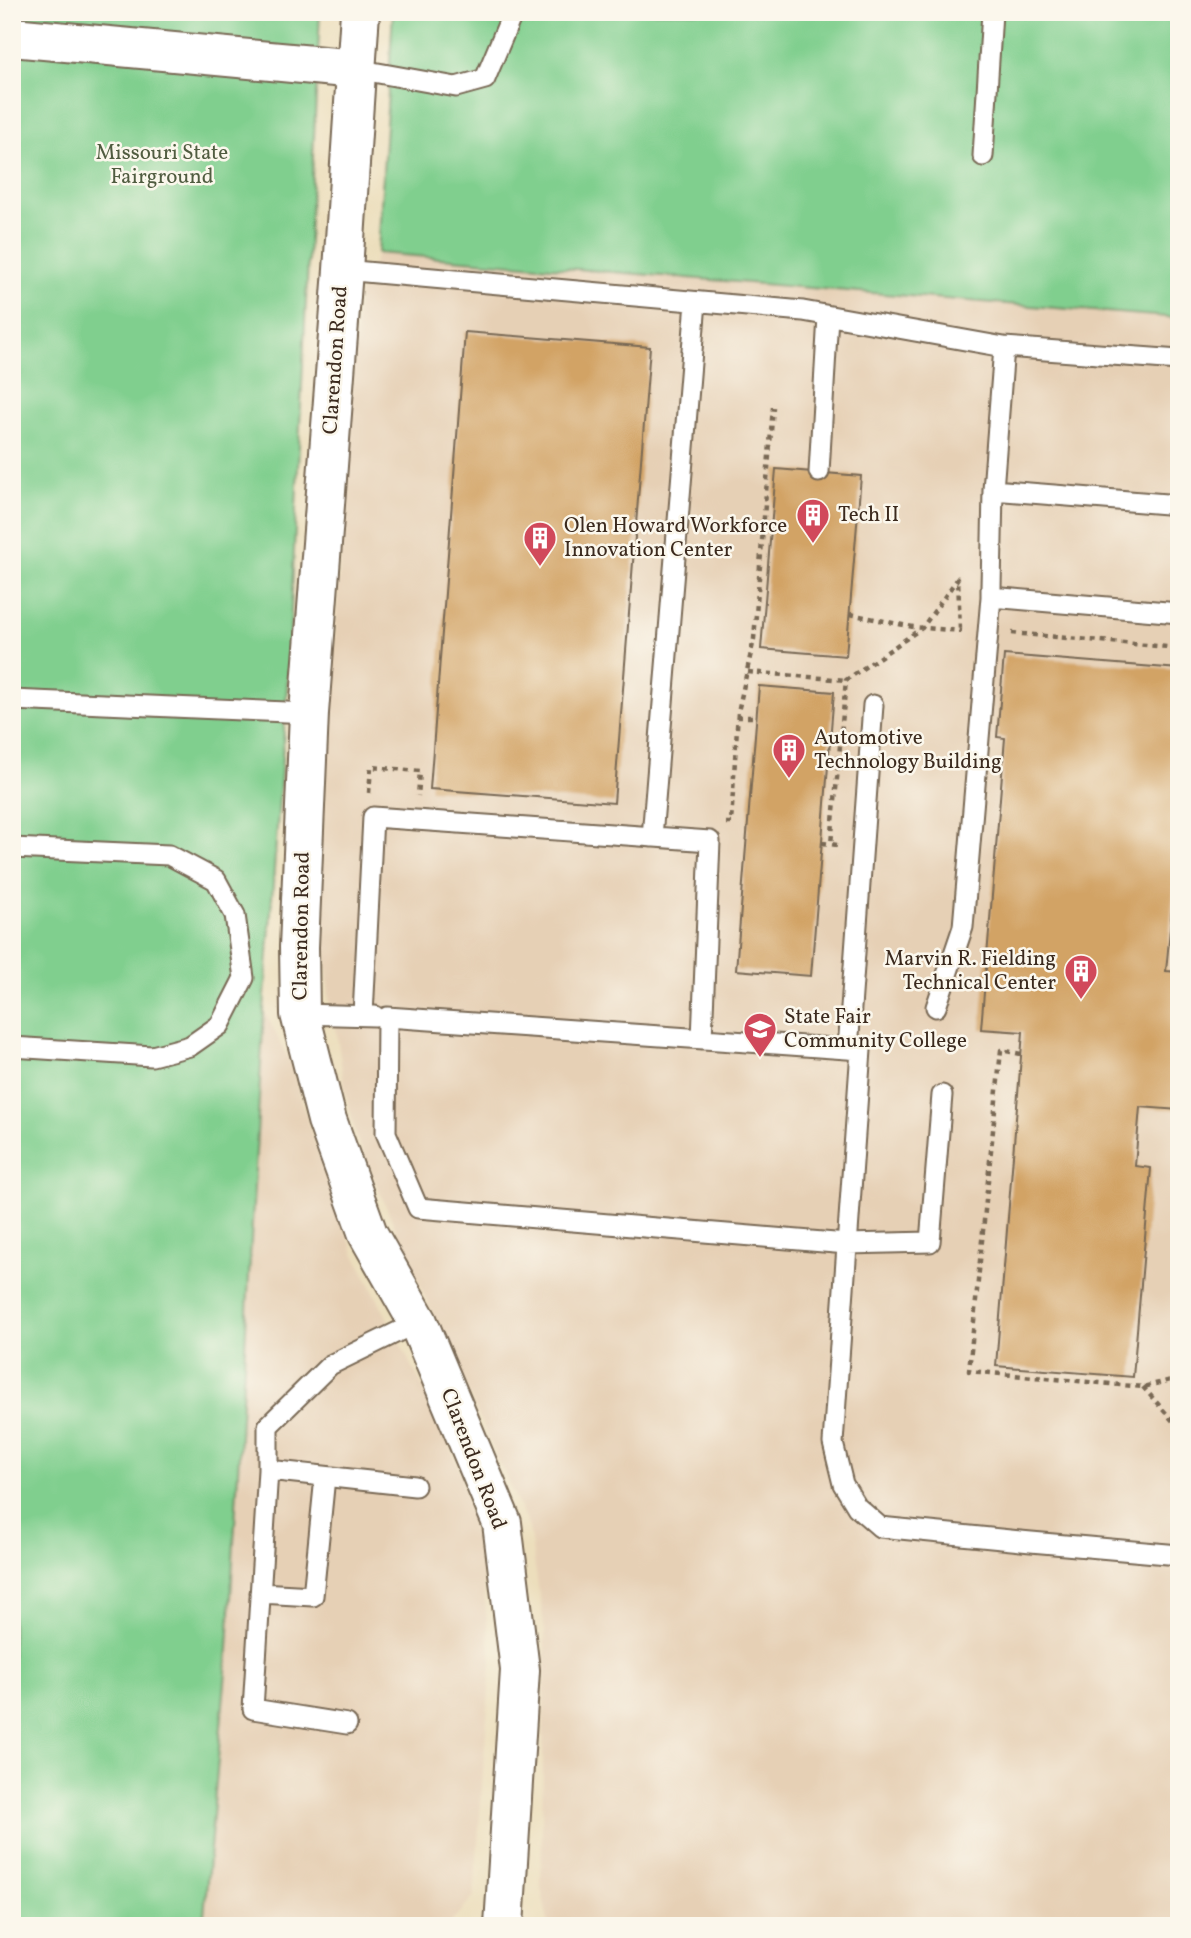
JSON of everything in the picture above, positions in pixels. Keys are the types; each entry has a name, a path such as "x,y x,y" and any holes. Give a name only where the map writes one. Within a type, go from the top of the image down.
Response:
{"street":[{"name":"Clarendon Road","path":"360,12 309,713 299,947 300,1014 327,1120 368,1234 418,1322 502,1523 520,1670 505,1926"},
{"path":"12,37 356,69"}],"lane":[{"path":"356,69 456,86 485,79 511,12"},
{"path":"983,156 992,12"},
{"path":"343,270 803,311 1004,347 1179,360"},
{"path":"652,836 696,302"},
{"path":"819,472 828,316"},
{"path":"936,1007 962,927 991,597 993,490 1004,347"},
{"path":"993,490 1179,505"},
{"path":"991,597 1179,613"},
{"path":"12,700 309,713"},
{"path":"848,1049 873,705"},
{"path":"363,1015 373,817 652,836 710,841 702,1039"},
{"path":"12,848 169,855 216,880 235,915 244,978 220,1025 190,1046 152,1056 12,1047"},
{"path":"300,1014 363,1015 861,1050 833,1443 843,1484 857,1507 880,1527 1179,1555"},
{"path":"387,1017 386,1133 418,1208 847,1244 930,1242 942,1095"},
{"path":"347,1724 253,1709 268,1470 268,1426 330,1365 418,1322"},
{"path":"268,1470 415,1486"},
{"path":"260,1593 313,1597 325,1477"}],"path":[{"path":"773,407 754,639 748,671 846,680"},
{"path":"922,628 958,578 960,631"},
{"path":"737,717 757,717"},
{"path":"822,843 831,844"},
{"path":"1021,1054 1001,1050 969,1371 1143,1387 1179,1378"},
{"path":"1143,1387 1179,1428"}],"shaded area":[{"name":"State Fair Community College","path":"378,253 1179,318 1179,1926 549,1926 541,1888 545,1631 529,1528 357,1139 345,1091 329,998 319,869 358,298"},
{"path":"264,1010 292,1066 310,1129 354,1253 434,1409 460,1471 481,1563 491,1662 474,1897 448,1926 202,1926"}],"green space":[{"name":"Missouri State Fairground","path":"12,12 320,12 288,674 264,1010 228,1649 203,1926 12,1926"},
{"path":"393,12 1179,12 1179,318 378,253"}],"building":[{"name":"Olen Howard Workforce Innovation Center","path":"465,332 650,347 614,803 430,789"},
{"name":"Tech II","path":"776,469 861,476 846,656 761,649"},
{"name":"Marvin R. Fielding Technical Center","path":"1004,655 1179,669 1179,836 1166,971 1179,972 1179,1110 1140,1107 1135,1166 1151,1168 1133,1377 996,1366 1023,1032 981,1029 1005,738 997,737"},
{"name":"Automotive Technology Building","path":"759,686 834,692 811,976 736,970"}],"place":[{"name":"Tech II","path":"813,545"},
{"name":"Olen Howard Workforce Innovation Center","path":"540,568"},
{"name":"Automotive Technology Building","path":"789,780"},
{"name":"Marvin R. Fielding Technical Center","path":"1081,1001"},
{"name":"State Fair Community College","path":"760,1059"}]}
